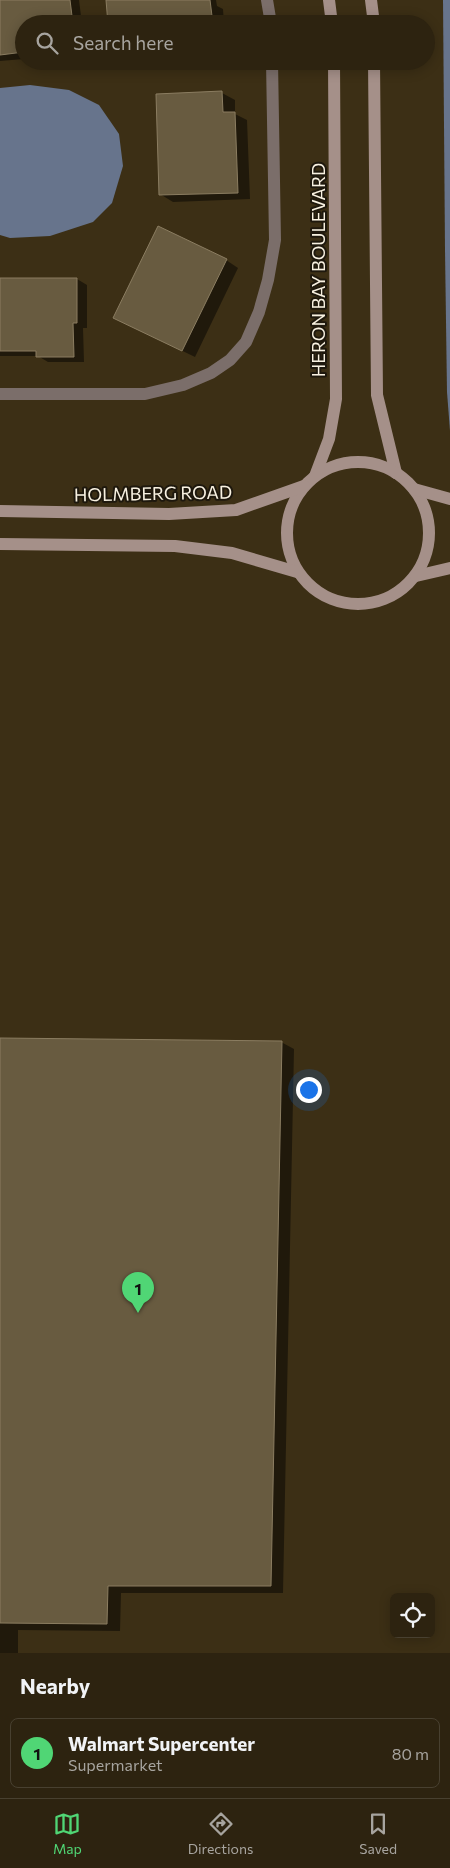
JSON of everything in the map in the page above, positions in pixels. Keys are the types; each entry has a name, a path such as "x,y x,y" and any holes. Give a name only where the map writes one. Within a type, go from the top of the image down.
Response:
{"street":[{"path":"267,0 270,15"},
{"path":"329,0 331,15"},
{"path":"371,0 373,15"},
{"path":"0,394 145,394 183,385 211,374 230,360 246,342 259,312 268,280 274,240 272,70"},
{"name":"HERON BAY BOULEVARD","path":"314,476 329,438 336,399 334,70"},
{"path":"374,70 377,395 396,473"},
{"path":"364,462 396,473 414,489 425,509 430,532 426,555 416,576 399,592 378,602 355,605 333,600 313,589 297,572 289,555 286,537 287,519 294,501 304,486 314,476 346,463 364,462"},
{"name":"HOLMBERG ROAD","path":"0,511 170,514 236,510 304,486"},
{"path":"414,489 450,499"},
{"path":"0,544 175,546 232,553 297,572"},
{"path":"416,576 450,568"}],"water":[{"path":"443,0 450,0 450,431 447,392"},
{"path":"30,85 69,90 99,105 119,134 123,166 112,203 93,222 50,236 10,238 0,235 0,88"}],"building":[{"path":"0,0 70,0 72,15 15,15 15,53 0,55"},
{"path":"106,0 210,0 212,15 107,15"},
{"path":"222,91 223,112 235,112 238,193 159,195 156,94"},
{"path":"158,226 227,259 182,351 113,318"},
{"path":"0,278 77,278 77,323 73,323 74,357 36,357 36,351 0,351"},
{"path":"0,1038 282,1041 271,1586 108,1586 107,1624 0,1623"}],"place":[{"name":"Walmart Supercenter","path":"138,1313"}]}
